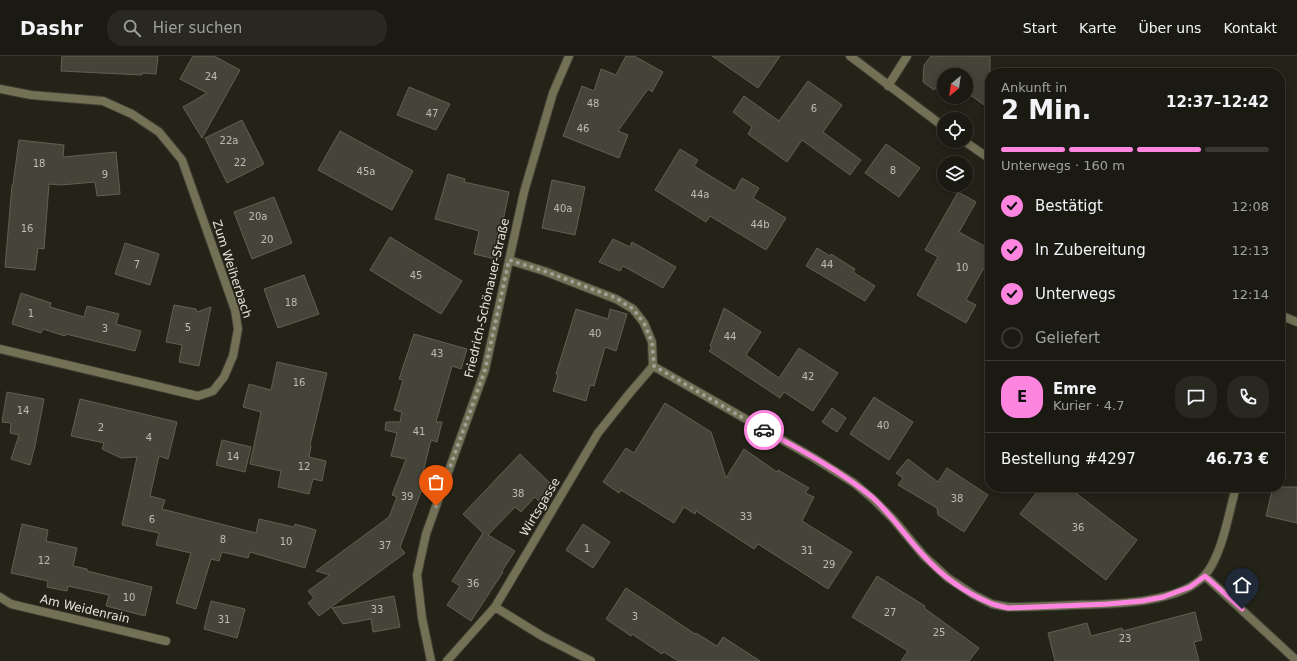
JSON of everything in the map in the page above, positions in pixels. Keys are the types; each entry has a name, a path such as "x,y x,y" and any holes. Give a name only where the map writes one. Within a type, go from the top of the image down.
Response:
{"street":[{"name":"Friedrich-Schönauer-Straße","path":"431,661 422,618 417,575 426,534 485,370 524,192 553,93 569,56"},
{"path":"850,56 888,86 937,121"},
{"path":"888,86 907,56"},
{"name":"Zum Weiherbach","path":"0,89 31,95 103,101 132,114 158,132 182,160 235,310 238,329 233,356 224,377 213,391 198,396 0,350"},
{"path":"973,147 985,156"},
{"path":"509,260 544,271 616,298 633,309 644,323 652,342 654,366 854,482 883,509 924,556 948,578 974,595 992,604 1008,608 1108,604 1142,601 1163,597 1190,587 1205,576 1215,560 1221,544 1235,492"},
{"path":"1285,318 1297,322"},
{"name":"Wirtsgasse","path":"447,661 495,607 598,433 629,394 654,366"},
{"path":"1205,576 1297,660"},
{"name":"Am Weidenrain","path":"0,597 11,604 166,641"},
{"path":"495,607 542,636 591,661"}],"building":[{"path":"62,56 158,56 156,74 142,73 142,75 61,71"},
{"path":"193,56 214,56 240,70 202,138 183,107 207,93 180,79"},
{"path":"626,56 634,56 663,72 652,92 648,89 618,131 628,135 619,158 563,136 582,86 594,91 601,69 616,75"},
{"path":"712,56 780,56 758,88"},
{"path":"931,56 990,56 990,68 985,68 985,105 973,97 973,68 937,68 937,86 934,90 923,82 924,65"},
{"path":"808,81 842,105 823,132 861,160 850,175 802,140 787,162 748,134 752,127 733,112 744,96 779,121"},
{"path":"409,87 450,104 436,130 397,115"},
{"path":"242,120 264,164 227,183 205,138"},
{"path":"340,131 413,171 392,210 318,170"},
{"path":"19,140 64,145 63,157 116,152 120,194 97,196 95,182 61,185 49,184 44,249 38,248 35,270 5,267 12,185"},
{"path":"886,144 920,168 899,197 865,173"},
{"path":"680,149 698,160 694,166 735,191 742,178 759,188 753,198 786,218 766,250 710,216 706,222 655,190"},
{"path":"448,174 465,179 464,182 509,192 495,259 474,254 479,231 435,219"},
{"path":"552,180 585,187 575,235 542,228"},
{"path":"958,192 976,202 959,232 985,246 985,266 966,300 976,305 966,323 917,295 938,257 925,250"},
{"path":"274,197 292,243 252,259 234,212"},
{"path":"390,237 462,281 441,314 370,270"},
{"path":"613,239 630,247 632,242 676,267 663,288 623,266 620,271 599,262"},
{"path":"125,243 159,254 150,285 115,274"},
{"path":"817,248 830,256 831,254 855,269 853,272 875,286 865,301 806,266"},
{"path":"304,275 319,314 278,328 264,289"},
{"path":"21,293 51,303 50,307 84,317 87,306 119,314 116,324 141,331 135,351 66,334 65,336 43,329 41,333 12,324"},
{"path":"174,305 196,309 197,312 211,307 199,366 179,362 182,345 166,342"},
{"path":"724,308 761,332 746,355 779,378 799,348 838,373 813,411 784,392 780,398 709,351 712,348 710,346"},
{"path":"576,309 608,319 610,309 627,314 616,351 605,347 594,386 590,385 586,401 553,391 558,375 556,374"},
{"path":"414,334 467,349 461,369 452,366 436,422 442,422 437,442 431,440 423,472 428,474 400,547 405,553 319,616 308,603 314,598 308,591 330,575 316,571 389,517 397,497 392,495 406,459 391,456 397,433 385,430 386,422 400,422 402,412 394,410 403,380 399,379"},
{"path":"277,362 327,373 310,445 309,457 326,461 322,481 313,479 309,494 278,487 281,471 250,464 261,412 243,407 249,384 271,390"},
{"path":"7,392 44,399 30,465 11,459 19,435 10,433 11,423 2,422"},
{"path":"874,397 913,422 889,460 850,434"},
{"path":"80,399 177,422 168,459 159,456 150,496 165,500 162,509 256,533 259,519 294,527 295,524 316,530 305,568 250,552 248,558 222,552 219,561 211,559 196,609 176,603 191,553 156,545 159,533 122,525 137,457 121,458 102,449 104,443 71,436"},
{"path":"665,403 711,432 726,478 744,449 777,472 778,470 809,488 805,493 814,497 802,521 852,552 828,589 758,544 754,549 696,511 695,514 684,507 674,523 621,490 619,493 603,482 626,448 634,453"},
{"path":"832,408 846,418 837,432 822,422"},
{"path":"222,440 251,447 245,472 216,465"},
{"path":"520,454 557,490 542,504 535,497 521,512 515,507 488,535 515,551 471,621 447,605 460,586 452,581 483,533 463,514"},
{"path":"908,459 938,482 947,468 988,495 964,532 938,515 937,508 898,485 903,478 896,473"},
{"path":"1285,487 1297,487 1297,523 1266,516 1272,492 1285,492"},
{"path":"1037,492 1075,492 1137,540 1106,580 1020,514"},
{"path":"22,524 48,530 46,541 77,548 73,566 87,569 87,571 152,587 145,616 106,606 109,595 68,586 67,591 47,587 48,581 11,573"},
{"path":"583,524 610,542 593,568 566,550"},
{"path":"877,576 925,606 924,608 979,648 969,661 901,661 908,651 852,617"},
{"path":"626,588 695,634 696,633 717,646 723,637 760,661 678,661 664,652 662,654 606,619"},
{"path":"394,596 400,627 373,632 371,619 343,624 332,608"},
{"path":"211,601 245,609 237,638 204,629"},
{"path":"1195,612 1202,640 1194,642 1199,661 1055,661 1048,633 1087,623 1091,636 1122,628 1123,631"}],"way so far":[{"path":"436,506 485,370 509,260 544,271 616,298 633,309 644,323 652,342 654,366 764,430"}],"route":[{"path":"764,430 854,482 893,519 924,556 948,578 974,595 992,604 1008,608 1108,604 1142,601 1163,597 1190,587 1205,576 1242,609"}]}
